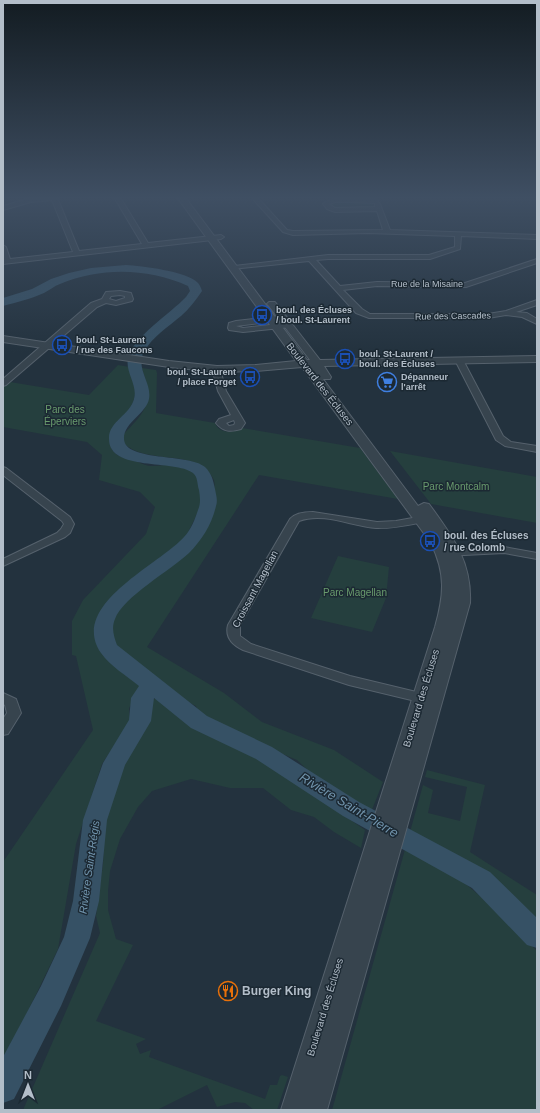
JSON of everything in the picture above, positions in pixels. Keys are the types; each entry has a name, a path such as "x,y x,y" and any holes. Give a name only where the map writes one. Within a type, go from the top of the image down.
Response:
{"street":[{"path":"3,249 5,261 121,249"},
{"path":"75,249 77,254"},
{"name":"Boulevard des Écluses","path":"227,249 426,518 445,534 449,552 463,575 464,596 461,613 428,699 385,842 293,1110"},
{"path":"238,264 355,256 403,258 434,256 455,249"},
{"path":"311,258 338,288"},
{"name":"Rue de la Misaine","path":"338,288 377,284 466,285 537,261"},
{"name":"Rue des Cascades","path":"338,288 362,314 376,317 476,316 503,314 537,302"},
{"path":"3,383 94,305 106,300"},
{"path":"525,306 528,308 536,323"},
{"path":"503,314 524,315 536,323"},
{"path":"3,339 44,348"},
{"path":"3,344 44,348 217,373 264,373 312,366"},
{"path":"146,363 226,369 312,366 387,361 537,359"},
{"path":"459,360 499,438 508,444 537,449"},
{"path":"217,373 218,382 237,416"},
{"path":"3,470 66,518 69,522 69,527 61,535 3,563"},
{"name":"Croissant Magellan","path":"426,518 391,525 377,525 312,514 295,518 232,631 236,640 247,647 354,681 428,699"},
{"path":"449,552 504,550 537,556"},
{"path":"3,698 11,702 14,708 13,716 3,730"},
{"name":"Boulevard des Écluses","path":"315,1110 385,842"}],"green space":[{"name":"Parc des Éperviers","path":"118,365 130,367 135,383 135,396 131,406 114,428 111,435 110,443 114,452 121,457 148,466 178,464 188,467 200,477 199,486 205,504 204,509 197,514 182,545 128,584 113,598 102,612 97,623 96,637 101,652 143,687 129,708 130,722 102,764 76,844 58,949 3,1059 3,862 93,730 76,656 72,655 72,621 83,600 146,534 155,507 140,492 99,480 102,455 87,442 3,427 3,386 10,382 89,395"},
{"path":"142,368 156,370 157,373 156,413 215,423 217,427 227,432 242,428 360,448 398,499 259,475 147,647 224,693 262,722 334,750 383,782 371,812 333,793 297,760 237,735 222,726 205,721 199,716 196,706 172,694 132,662 117,646 112,638 110,620 114,610 122,600 153,580 170,563 183,556 203,528 210,514 213,503 212,495 214,481 211,475 202,467 181,459 144,453 132,449 122,442 122,436 140,417 148,400 147,387"},
{"name":"Parc Montcalm","path":"390,451 537,477 537,523 431,504"},
{"name":"Parc Magellan","path":"338,556 389,567 386,598 372,632 311,618"},
{"path":"160,694 206,730 224,740 250,750 365,830 361,848 334,832 314,817 291,810 263,788 230,788 191,779 152,791 138,807 120,839 110,871 108,910 116,939 133,945 96,1021 146,1039 136,1044 140,1054 151,1050 149,1057 265,1099 270,1085 277,1085 280,1076 282,1075 288,1077 277,1110 254,1110 245,1103 235,1102 217,1107 207,1085 157,1110 23,1110 100,933 96,916 103,864 105,822 113,785 123,764 146,726 153,700"},
{"path":"427,770 485,785 470,852 537,895 537,929 499,893 457,862 410,832 423,785 433,790 428,813 460,821 467,787 425,777"},
{"path":"406,846 425,856 460,879 476,892 537,951 537,1110 332,1110"}],"waterway":[{"name":"Rivière Saint-Régis","path":"3,302 32,294 55,282 74,276 108,269 126,268 160,272 193,284 196,291 183,308 151,335 137,352 135,364 142,391 142,398 137,409 120,427 116,438 117,444 123,452 133,456 175,462 188,465 198,470 205,478 209,498 207,511 191,540 169,560 125,594 113,607 105,619 103,633 108,648 152,685"},
{"name":"Rivière Saint-Régis","path":"3,1088 51,996 77,938 86,901 95,820 114,763 140,721 142,698 152,685"},
{"name":"Rivière Saint-Pierre","path":"152,685 199,722 264,753 351,809 481,880 537,936"}],"place":[{"name":"boul. des Écluses / boul. St-Laurent","path":"262,315"},
{"name":"boul. St-Laurent / rue des Faucons","path":"62,345"},
{"name":"boul. St-Laurent / boul. des Écluses","path":"345,359"},
{"name":"boul. St-Laurent / place Forget","path":"250,377"},
{"name":"Dépanneur l'arrêt","path":"387,382"},
{"name":"boul. des Écluses / rue Colomb","path":"430,541"},
{"name":"Burger King","path":"228,991"}]}
